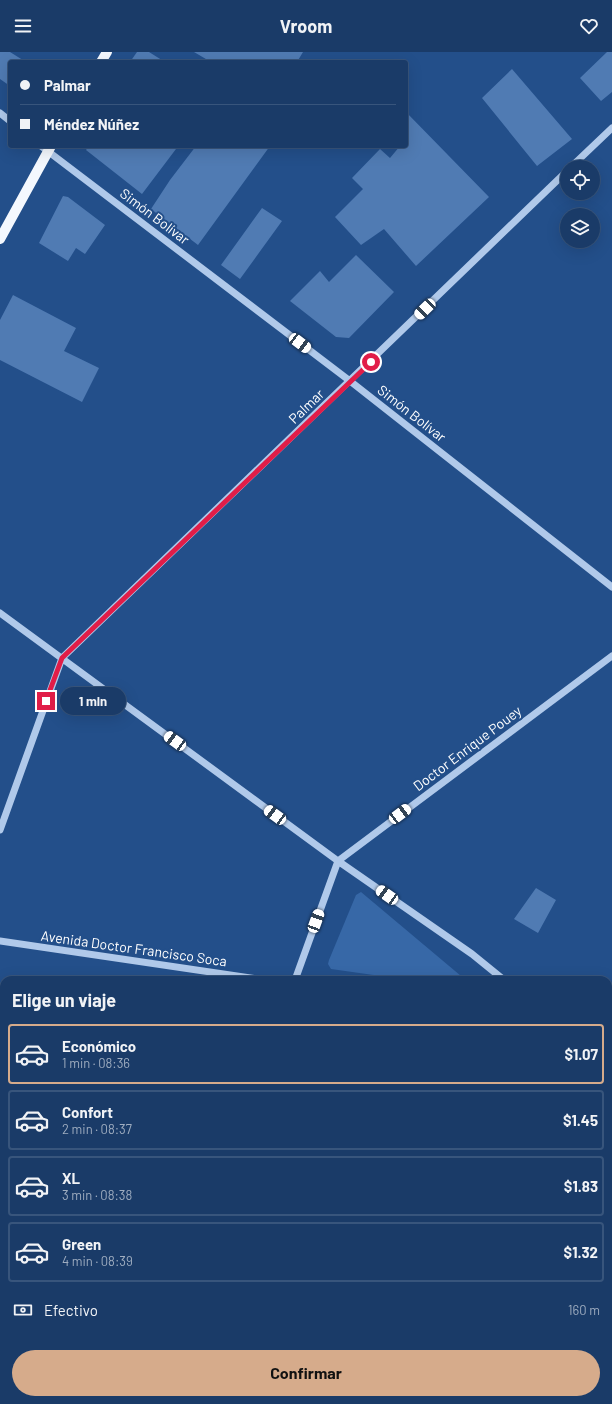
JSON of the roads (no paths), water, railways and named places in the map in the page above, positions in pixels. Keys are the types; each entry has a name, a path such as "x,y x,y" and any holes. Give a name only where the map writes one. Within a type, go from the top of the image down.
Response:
{"main road":[{"path":"0,239 46,148"}],"street":[{"path":"0,113 8,119"},
{"path":"578,160 612,128"},
{"name":"Simón Bolívar","path":"46,148 350,381 612,587"},
{"name":"Palmar","path":"62,658 560,178"},
{"path":"0,613 338,861 472,954 499,976"},
{"name":"Doctor Enrique Pouey","path":"338,861 612,656"},
{"path":"0,830 62,658"},
{"path":"296,976 338,861"},
{"name":"Avenida Doctor Francisco Soca","path":"0,941 238,976"}]}
